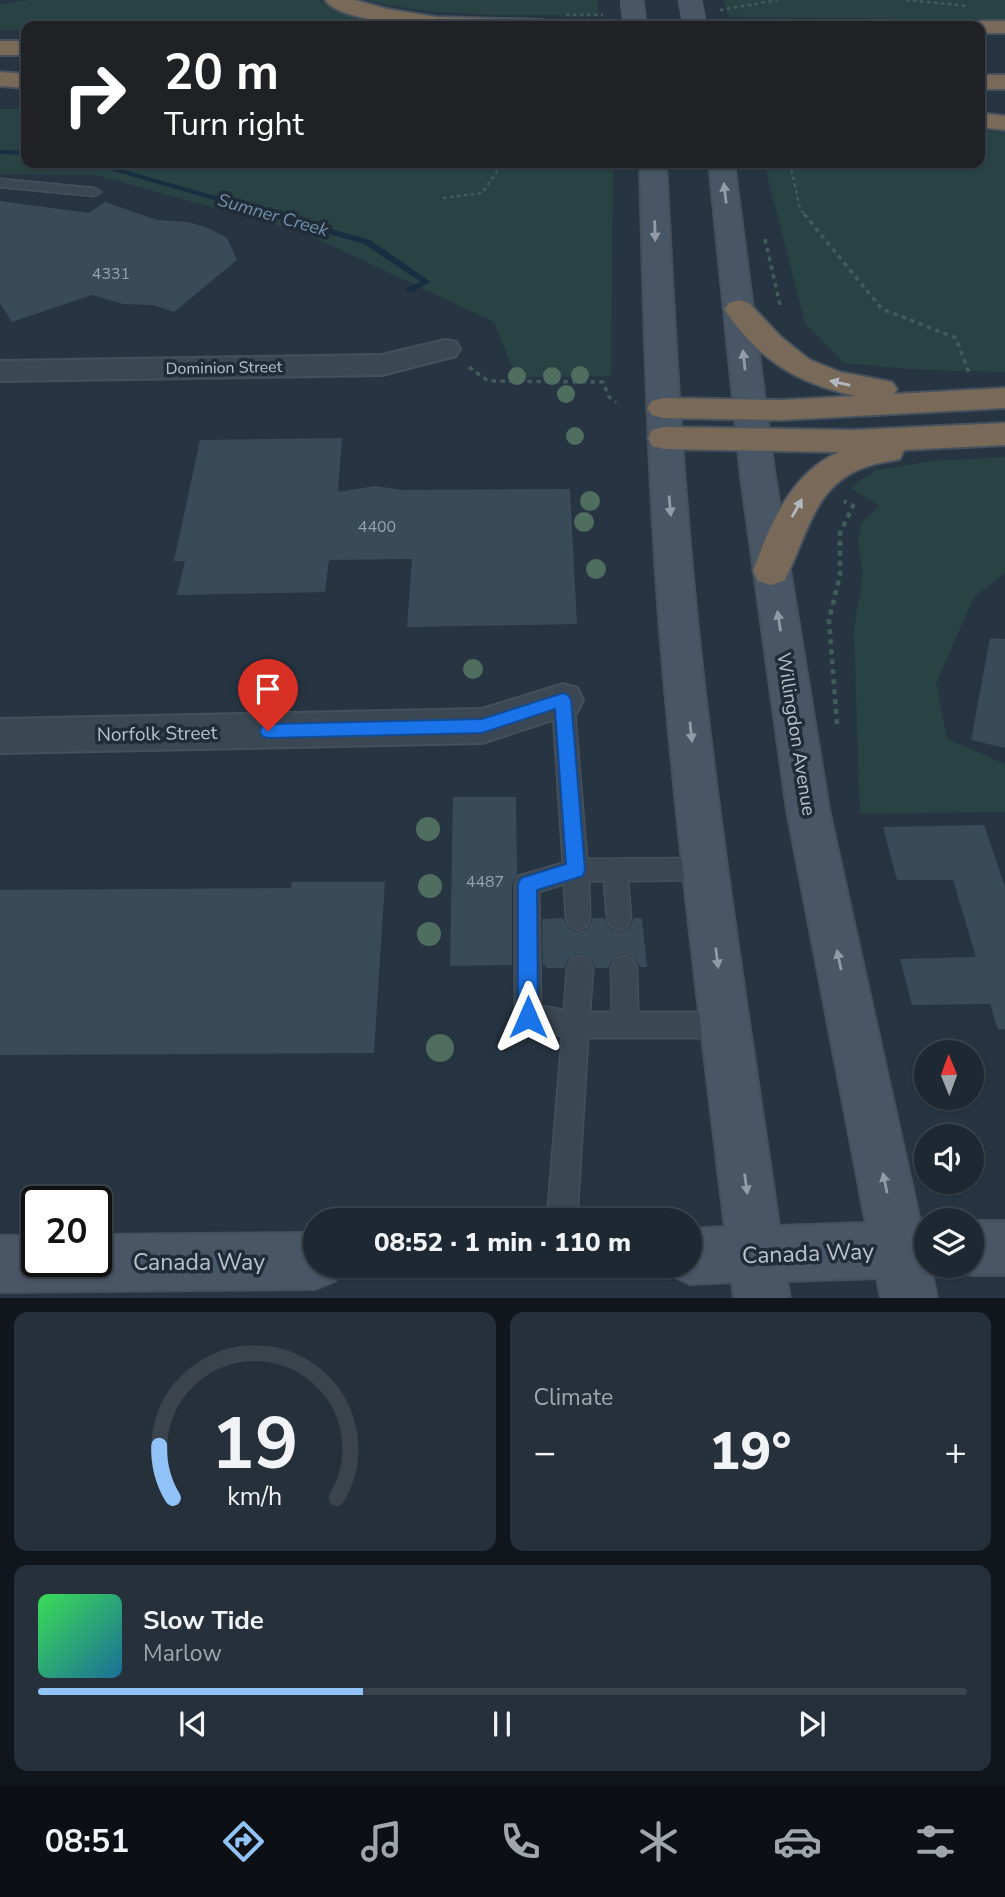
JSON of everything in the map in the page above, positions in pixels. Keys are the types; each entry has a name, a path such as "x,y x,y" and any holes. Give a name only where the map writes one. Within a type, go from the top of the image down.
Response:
{"highway":[{"path":"335,0 370,14 408,21"},
{"path":"985,27 1005,27"},
{"path":"985,45 1005,46"},
{"path":"0,48 21,48"},
{"path":"0,79 21,81"},
{"path":"985,82 1005,82"},
{"path":"0,90 21,90"},
{"path":"985,121 1005,123"},
{"path":"739,309 770,346 801,369 825,379 855,386 993,399"},
{"path":"664,423 752,425 993,399"},
{"path":"752,425 853,441 992,435"},
{"path":"771,571 787,526 802,498 846,462 894,449 992,435"}],"main road":[{"path":"632,0 634,21"},
{"path":"690,0 694,21"},
{"path":"653,168 664,423 680,630 725,1025 759,1277"},
{"name":"Willingdon Avenue","path":"722,168 771,571 808,810 911,1266"},
{"path":"984,1248 1005,1248"},
{"name":"Canada Way","path":"702,1260 759,1277 911,1266"},
{"name":"Canada Way","path":"0,1264 303,1261"}],"street":[{"name":"Dominion Street","path":"0,371 382,365 445,349"},
{"name":"Norfolk Street","path":"0,736 482,726 563,700"}],"lane":[{"path":"0,183 94,192"},
{"path":"563,700 578,918"},
{"path":"615,869 619,918"},
{"path":"706,869 576,870 527,884 528,1017 576,1025 725,1025"},
{"path":"563,1208 580,968"},
{"path":"624,968 625,1026"}],"path":[{"path":"906,0 968,6"},
{"path":"443,198 482,193 500,168"},
{"path":"791,168 800,209 882,309 956,338 993,399"},
{"path":"765,238 782,313"},
{"path":"445,349 488,381 603,382 609,397 616,402"},
{"path":"836,496 853,506 840,533 840,575 829,620 837,730"}],"green space":[{"path":"30,0 317,0 355,17 356,21 21,21 21,30 0,30 0,4"},
{"path":"366,0 597,0 599,15 453,13"},
{"path":"724,0 1005,0 1005,20 729,17"},
{"path":"0,109 21,109 21,168 613,168 611,376 516,377 494,322 305,233 96,175 0,174"},
{"path":"985,131 1005,133 1005,372 910,369 844,363 805,323 765,168 985,168"},
{"path":"1005,457 1005,573 974,597 936,683 947,739 1005,764 1005,812 860,814 854,630 863,575 858,538 862,522 880,506 850,488 876,470 932,461"}],"building":[{"path":"0,201 89,213 105,202 157,220 188,222 227,238 237,260 174,312 153,305 123,304 92,295 12,322 0,303"},
{"path":"342,438 338,492 375,486 404,490 570,489 577,624 407,627 412,559 329,560 325,592 177,595 185,561 174,561 200,440"},
{"path":"990,638 1005,639 1005,748 971,740"},
{"path":"453,797 516,797 517,874 512,884 512,965 450,966"},
{"path":"984,825 1005,887 1005,1029 998,1030 990,1004 912,1005 900,959 976,957 953,880 897,880 883,827"},
{"path":"292,882 385,882 374,1053 0,1055 0,890 291,888"},
{"path":"563,918 568,928 577,932 588,928 593,918 604,918 609,928 620,932 630,927 634,918 642,918 647,967 640,967 634,957 623,954 613,958 608,968 596,968 590,957 579,954 569,958 564,968 546,968 546,965 543,965 542,919"}],"waterway":[{"name":"Sumner Creek","path":"0,152 21,153"},
{"name":"Sumner Creek","path":"109,168 367,242 427,282 409,290"}],"route":[{"path":"268,731 482,726 563,700 576,870 527,884 528,1017"}]}
